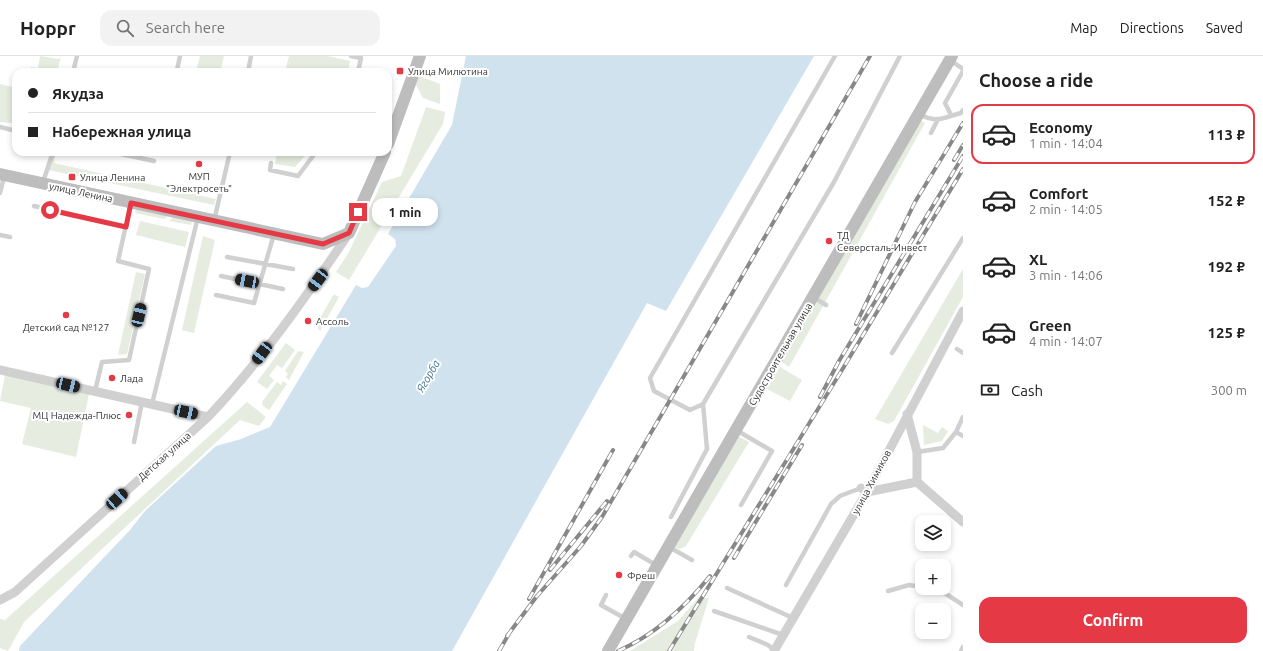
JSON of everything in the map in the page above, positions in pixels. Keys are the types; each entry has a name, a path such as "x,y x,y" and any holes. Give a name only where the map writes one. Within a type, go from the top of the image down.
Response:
{"main road":[{"path":"392,133 420,56"},
{"name":"Судостроительная улица","path":"608,651 668,546 688,498 736,430 950,58"},
{"path":"349,233 383,156"},
{"name":"улица Ленина","path":"2,174 323,244 349,233"}],"street":[{"name":"Детская улица","path":"0,600 15,592 208,417 240,383 318,280 349,233"},
{"name":"улица Химиков","path":"774,650 907,414 963,310"},
{"path":"0,371 96,391 208,417"},
{"path":"907,414 917,452 917,482 963,522"},
{"path":"864,490 917,482"}],"lane":[{"path":"74,68 77,56"},
{"path":"177,68 180,56"},
{"path":"249,68 252,56"},
{"path":"351,56 361,58 359,68"},
{"path":"835,56 650,378 654,391 690,410 703,404 834,182 900,56"},
{"path":"950,58 963,70 945,103 950,115"},
{"path":"919,114 929,120 945,119 950,115 961,113 963,110"},
{"path":"931,133 938,119"},
{"path":"0,127 12,130"},
{"path":"43,183 52,156"},
{"path":"131,156 154,161"},
{"path":"214,221 229,156"},
{"path":"271,163 270,170 298,176 313,156"},
{"path":"0,193 2,174"},
{"path":"96,391 102,362 129,360 149,269 118,261 131,203"},
{"path":"34,206 126,227"},
{"path":"152,404 198,217"},
{"path":"216,295 254,302 274,234"},
{"path":"0,235 10,237"},
{"path":"892,353 963,238"},
{"path":"227,257 293,269"},
{"path":"221,276 283,289"},
{"path":"813,297 826,305"},
{"path":"957,349 963,353"},
{"path":"134,442 142,402"},
{"path":"671,517 688,498 707,449 703,404"},
{"path":"917,452 943,448 956,432 963,417"},
{"path":"736,430 772,450 741,505"},
{"path":"956,432 963,436"},
{"path":"786,585 831,504 840,496 864,490"},
{"path":"668,546 692,560"},
{"path":"631,556 634,552 657,565"},
{"path":"888,591 909,585 915,586"},
{"path":"727,588 793,618"},
{"path":"606,595 601,605 626,619"},
{"path":"948,595 963,605"},
{"path":"714,611 783,635"},
{"path":"748,637 768,645 774,650"},
{"path":"961,651 963,647"}],"shaded area":[{"path":"40,56 59,59 61,56 58,68 38,68"},
{"path":"200,56 224,56 221,68 197,68"},
{"path":"289,56 327,56 350,61 349,68 286,68"},
{"path":"419,76 440,84 440,104 423,98 416,85"},
{"path":"0,84 12,87 12,123 0,122"},
{"path":"426,107 445,112 443,124 349,280 336,272 349,252 382,182 401,176"},
{"path":"921,121 925,123 789,367 782,362"},
{"path":"51,156 55,156 54,163 216,199 214,205 48,170"},
{"path":"276,156 305,156 295,167 275,164"},
{"path":"136,209 168,216 164,219 135,213"},
{"path":"173,217 192,221 191,225 169,221"},
{"path":"140,221 189,232 185,247 136,235"},
{"path":"203,236 215,240 194,333 182,330"},
{"path":"963,269 963,297 894,421 888,424 875,419"},
{"path":"136,272 145,274 127,354 118,355"},
{"path":"334,294 339,297 320,331 316,325"},
{"path":"286,343 295,350 282,368 277,365 269,376 274,380 267,389 257,382"},
{"path":"298,351 304,352 289,380 286,377 288,374 285,371"},
{"path":"780,367 802,380 790,401 767,389"},
{"path":"5,375 89,394 76,457 22,444 31,408 0,401"},
{"path":"283,381 287,384 269,410 263,406 262,402 277,382 281,385"},
{"path":"247,402 266,417 259,426 240,420 24,622 8,651 0,648 0,619 5,620"},
{"path":"923,425 938,433 942,427 948,431 942,441 924,445"},
{"path":"738,436 749,442 686,546 680,549 673,547"},
{"path":"698,598 709,598 695,643 694,651 630,651 678,621"}],"water":[{"name":"Ягорба","path":"466,56 814,56 666,311 647,303 452,651 19,651 20,646 130,530 145,511 216,446 241,439 270,427 356,285 362,288 368,287 396,246 395,239 388,234 452,125"}],"railway":[{"path":"507,636 537,596 581,546 602,517 870,56"},
{"path":"856,324 915,202 963,123"},
{"path":"954,160 963,145"},
{"path":"820,397 839,361 963,156"},
{"path":"669,651 842,370 963,169"},
{"path":"734,558 802,445"},
{"path":"529,599 613,450"},
{"path":"550,570 607,501"},
{"path":"618,651 657,628 680,609 710,576"},
{"path":"499,651 510,632"}],"place":[{"name":"Улица Милютина","path":"400,71"},
{"name":"МУП \"Электросеть\"","path":"199,164"},
{"name":"Улица Ленина","path":"72,177"},
{"name":"ТД Северсталь-Инвест","path":"829,241"},
{"name":"Детский сад №127","path":"66,315"},
{"name":"Ассоль","path":"308,321"},
{"name":"Лада","path":"112,378"},
{"name":"МЦ Надежда-Плюс","path":"129,415"},
{"name":"Фреш","path":"619,575"}],"route":[{"path":"50,210 126,227 131,203 323,244 349,233 358,212"}]}
